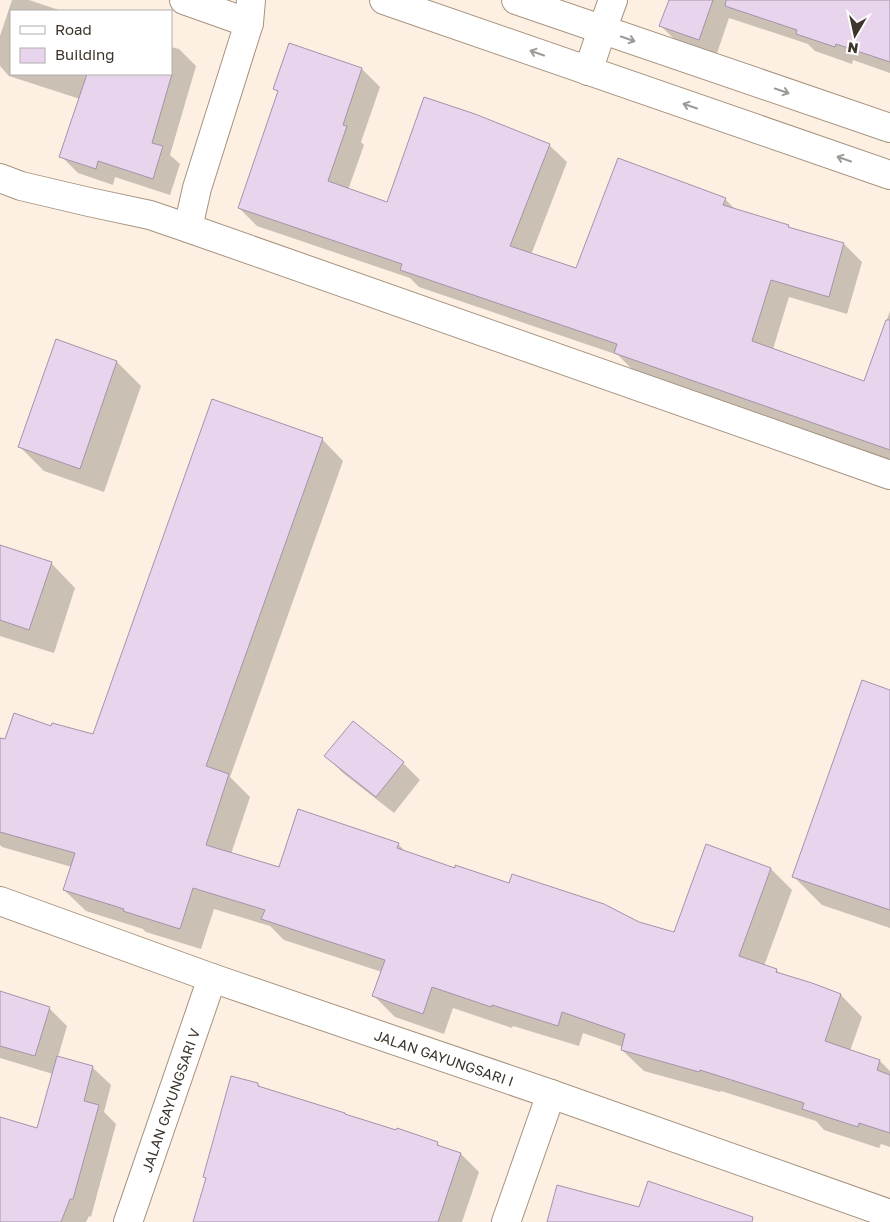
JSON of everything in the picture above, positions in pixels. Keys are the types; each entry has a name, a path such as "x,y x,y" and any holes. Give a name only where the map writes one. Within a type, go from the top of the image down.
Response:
{"street":[{"path":"184,0 250,11 197,188 188,228"},
{"path":"384,0 890,176"},
{"path":"516,0 890,128"},
{"path":"588,71 613,0"},
{"path":"0,178 21,186 150,215 890,475"},
{"name":"JALAN GAYUNGSARI I","path":"0,901 212,978 552,1094 876,1214"},
{"name":"JALAN GAYUNGSARI V","path":"128,1222 212,978"},
{"path":"506,1222 552,1094"}],"building":[{"path":"669,0 713,0 699,40 659,26"},
{"path":"726,0 890,0 890,62 836,44 835,47 796,34 797,30 725,6"},
{"path":"289,43 362,68 343,125 347,126 328,181 387,202 424,97 475,114 550,144 510,246 576,268 618,158 726,198 723,205 789,225 788,227 844,243 829,297 771,280 752,341 864,381 886,320 890,320 890,450 614,353 617,344 400,270 402,264 238,208 278,91 273,89"},
{"path":"87,75 172,75 152,143 163,146 153,179 98,161 96,169 59,157"},
{"path":"56,339 117,361 80,469 18,447"},
{"path":"212,399 323,438 206,766 229,774 206,845 279,867 298,809 399,843 397,848 455,868 455,865 509,883 512,874 604,904 639,922 674,932 706,844 771,868 739,956 777,969 776,972 841,994 825,1041 880,1060 877,1070 890,1075 890,1133 859,1123 858,1127 802,1109 804,1103 700,1070 699,1072 621,1050 625,1034 562,1012 558,1026 492,1005 491,1007 432,987 423,1014 372,996 385,960 261,919 265,910 193,888 180,929 123,911 124,909 63,890 75,853 0,832 0,738 5,739 14,713 51,726 52,723 93,734"},
{"path":"0,545 52,562 29,630 0,620"},
{"path":"862,680 890,690 890,910 792,877"},
{"path":"353,721 404,762 376,797 324,756"},
{"path":"0,991 50,1007 35,1056 0,1046"},
{"path":"57,1056 93,1066 84,1101 99,1105 73,1199 70,1199 61,1222 0,1222 0,1117 37,1128"},
{"path":"231,1076 258,1083 258,1086 396,1130 397,1128 438,1142 437,1145 461,1153 438,1222 193,1222 206,1178 203,1177"},
{"path":"648,1181 753,1217 752,1222 547,1222 557,1185 639,1207"}]}
